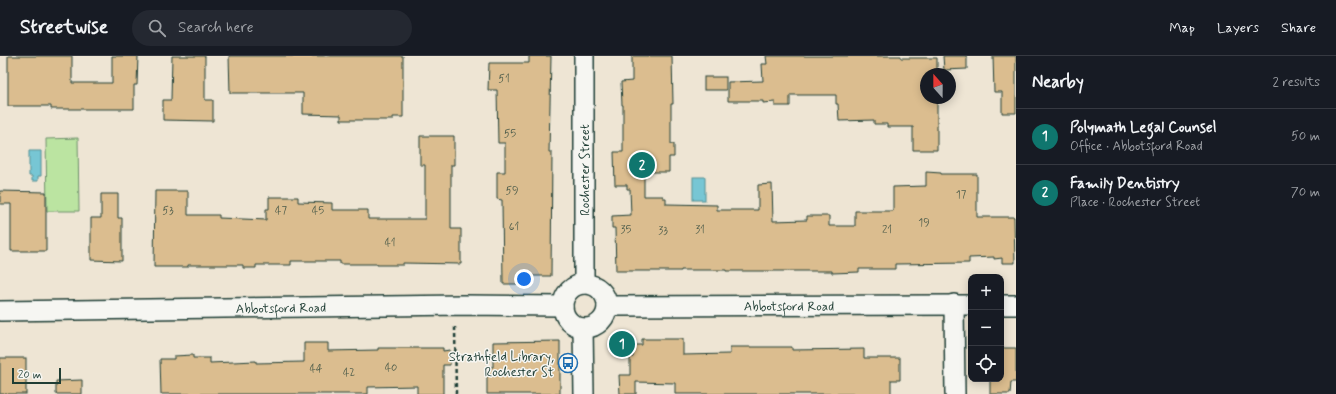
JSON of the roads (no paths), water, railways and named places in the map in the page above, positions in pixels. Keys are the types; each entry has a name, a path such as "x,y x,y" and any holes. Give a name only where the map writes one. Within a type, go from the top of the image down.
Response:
{"street":[{"name":"Rochester Street","path":"584,56 584,284"},
{"path":"584,284 597,288 606,299 607,306 602,320 590,327 583,328 571,323 564,313 563,306 564,300 571,289 577,285 584,284"},
{"path":"955,394 963,304"},
{"name":"Abbotsford Road","path":"607,306 963,304"},
{"name":"Abbotsford Road","path":"0,310 463,305 563,306"},
{"path":"1004,305 1016,305"},
{"path":"583,328 584,394"}],"water":[{"path":"29,151 41,151 41,176 38,176 38,181 32,181 32,176 29,176"},
{"path":"693,177 705,177 705,200 693,200"}],"place":[{"name":"Family Dentistry","path":"642,165"},
{"name":"Polymath Legal Counsel","path":"622,344"},
{"name":"Strathfield Library, Rochester St","path":"568,363"}]}
